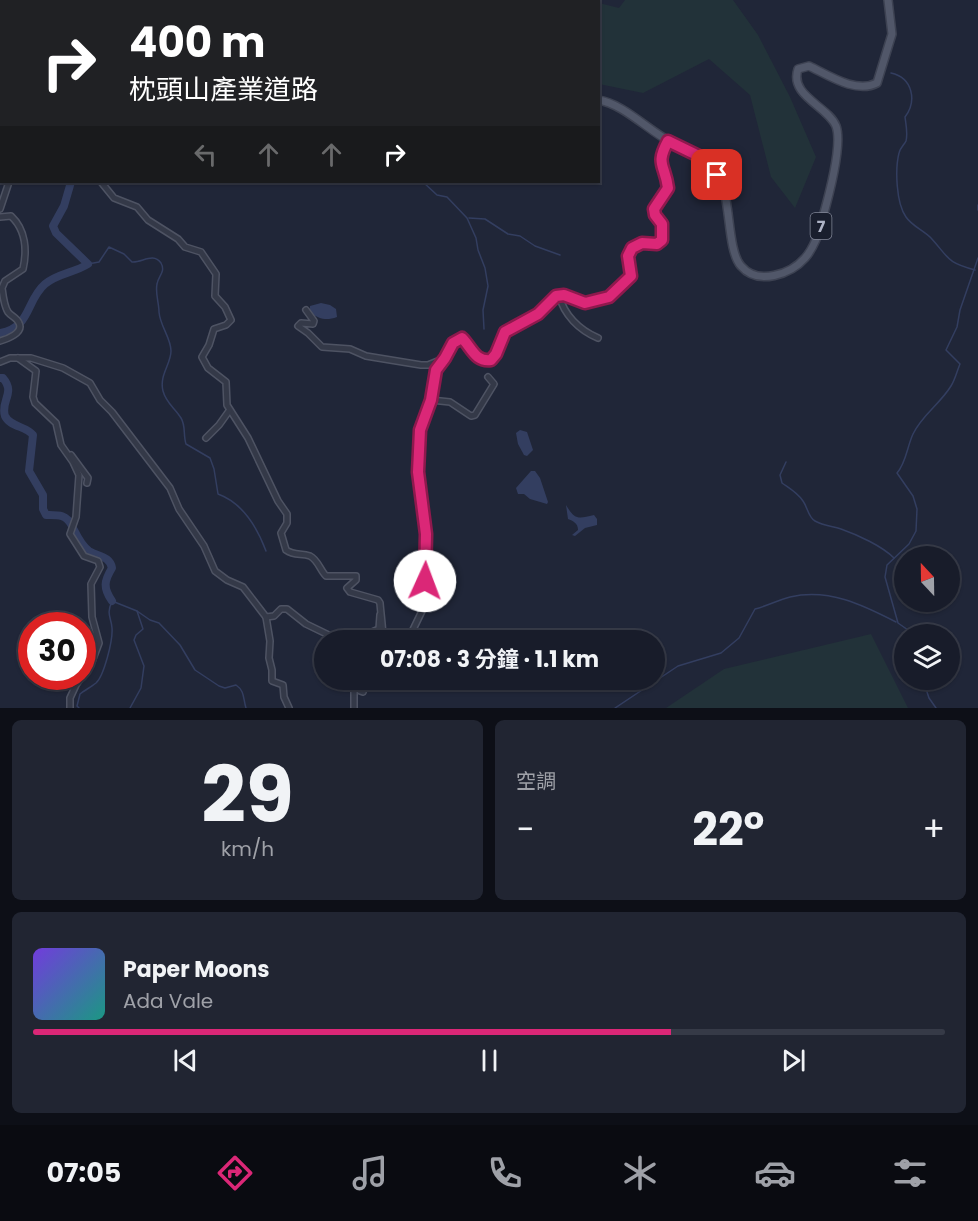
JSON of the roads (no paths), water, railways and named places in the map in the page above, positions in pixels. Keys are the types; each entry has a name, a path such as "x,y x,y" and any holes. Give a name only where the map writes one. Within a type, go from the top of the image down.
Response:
{"main road":[{"name":"7","path":"600,101 615,106 668,141 705,159 717,175 723,190 736,260 740,266 753,275 766,277 796,266 807,256 821,226 831,184 838,136 833,120 803,92 796,73 801,66 810,66 839,81 872,86 877,83 892,34 888,0"}],"street":[{"path":"559,295 582,302 609,297 631,276 628,256 632,248 642,243 657,244 662,240 662,224 655,215 654,209 668,188 661,163 662,153 668,141"},
{"path":"0,156 0,167"},
{"path":"0,209 9,183"},
{"path":"102,183 114,198 137,207 148,220 178,239 185,247 201,252 216,274 215,296 225,307 231,320 226,326 214,329 202,357 205,365 227,384 226,401 229,411 248,438 286,514 287,523 281,533 286,550 292,554 314,558 326,576 356,576 357,579 348,586 348,590 381,603 379,629 377,630"},
{"path":"0,217 11,216 26,243 23,269 5,281 2,288 8,311 19,323 18,332 0,341"},
{"path":"559,295 567,315 598,338"},
{"path":"413,630 422,611 426,534 418,476 419,440 420,430 431,400 435,373 453,343 459,338 464,340 478,358 491,360 505,332 538,314 559,295"},
{"path":"306,310 314,321 313,324 301,323 298,326 322,347 350,349 368,356 391,358 422,365 428,365 446,357"},
{"path":"0,362 16,358 31,358 79,375 90,383 100,400 112,412 170,488 179,509 204,546 216,571 246,590 266,617 272,681 284,685 284,697 289,708"},
{"path":"16,358 36,371 33,397 35,403 56,423 61,445 77,469 80,481 75,523 69,531 70,534 84,556 98,561 100,567 91,586 92,617 99,643 91,664 70,698 70,708"},
{"path":"431,400 450,402 471,416 475,415 494,384 488,377"},
{"path":"206,438 229,411"},
{"path":"67,453 77,461 88,478 87,483"},
{"path":"266,617 274,616 281,609 287,609 306,624 318,630"},
{"path":"380,614 384,630"},
{"path":"354,690 354,708"}],"water":[{"path":"321,303 336,309 337,317 323,319 310,313 310,306"},
{"path":"520,430 527,432 533,450 527,456 518,444 516,433"},
{"path":"531,471 535,471 540,478 547,504 530,499 524,494 518,494 516,488"},
{"path":"566,505 577,517 594,515 597,525 585,528 575,536 572,535 578,528 568,519"}],"waterway":[{"path":"891,73 904,80 912,97 905,117 906,141 900,151 897,168 898,195 903,211 908,220 931,238 949,259 975,270"},
{"path":"0,333 10,330 23,320 34,298 45,284 88,264 56,233 53,226 64,206 71,183"},
{"path":"424,183 437,195 447,197 467,218 476,238 488,286 483,310 484,329"},
{"path":"978,205 978,210"},
{"path":"469,218 485,219 508,234 520,236 535,246 560,255"},
{"path":"88,264 99,262 109,247 124,254 132,262 154,258 161,263 163,269 157,284 157,294 160,317 171,351 162,385 164,395 183,421 186,444 210,458 218,494 235,503 248,517 266,551"},
{"path":"899,624 885,577 887,565 909,544 916,531 917,509 913,496 897,473 917,427 947,392 955,378 960,364 946,350 957,327 960,310 978,258"},
{"path":"0,378 3,378 8,388 4,406 7,420 33,435 29,471 43,495 43,509 46,515 64,517 72,526"},
{"path":"786,462 780,475 782,483 801,498 809,515 815,521 862,538 883,549 894,558"},
{"path":"74,530 80,542 87,549 111,564 112,568 106,584 112,601"},
{"path":"615,708 678,666 721,653 739,638 755,609 786,598 804,595 832,596 858,604 896,622"},
{"path":"79,708 77,706 80,694 96,683 105,666 112,634 109,613 112,601 159,623 180,645 195,670 219,686 225,688 236,685 239,687 246,708"},
{"path":"130,708 141,688 144,666 134,640 143,629 137,611"},
{"path":"926,690 936,708"}]}
